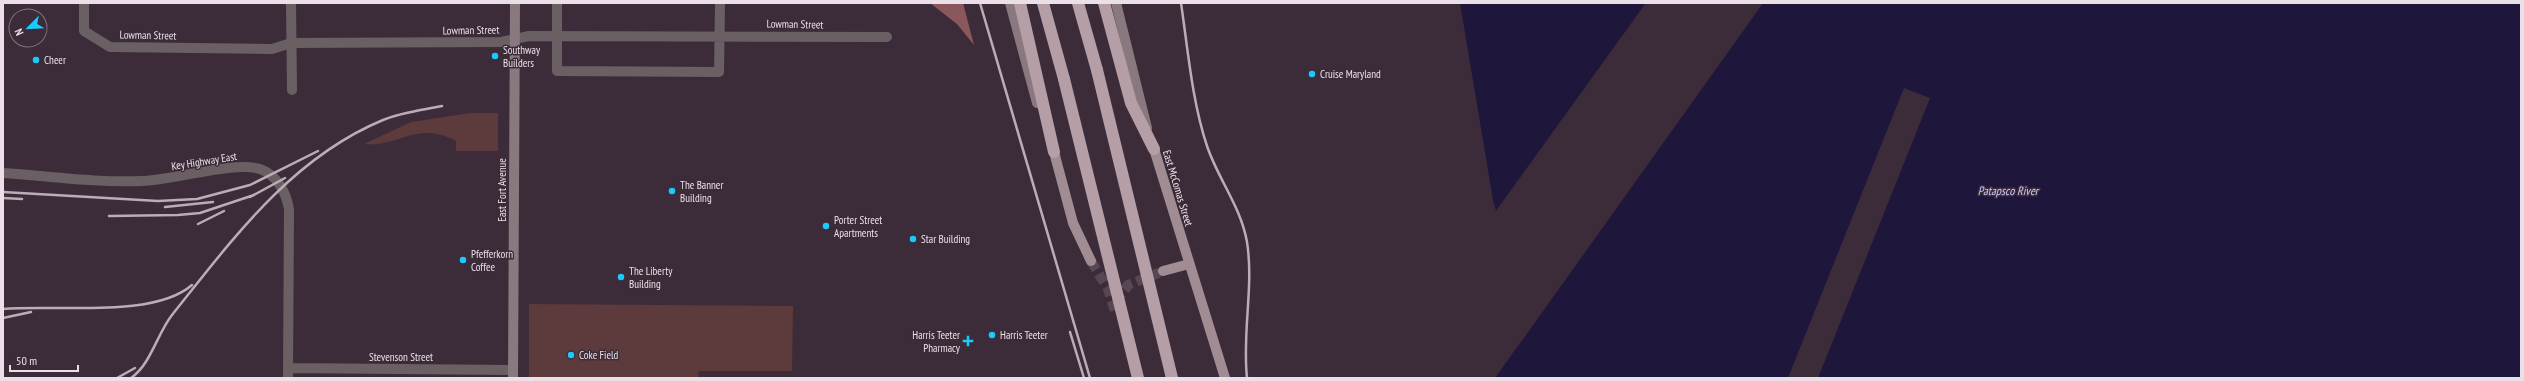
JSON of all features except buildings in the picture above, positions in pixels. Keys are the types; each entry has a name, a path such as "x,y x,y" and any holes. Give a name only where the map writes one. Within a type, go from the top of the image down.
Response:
{"highway":[{"path":"1020,3 1054,152"},
{"path":"1043,3 1064,78 1138,378"},
{"path":"1052,3 1064,78"},
{"path":"1078,3 1097,70 1172,378"},
{"path":"1087,3 1097,70"},
{"path":"1104,3 1131,103 1154,149"}],"main road":[{"name":"East McComas Street","path":"1154,149 1226,378"},
{"path":"1054,152 1073,223 1091,261"},
{"path":"1162,271 1189,264"},
{"path":"1219,357 1219,378"}],"street":[{"name":"Lowman Street","path":"84,3 84,31 110,47 272,49 292,44 501,42 528,36 887,38"},
{"path":"291,3 292,90"},
{"name":"East Fort Avenue","path":"513,374 514,3"},
{"path":"557,3 557,71 719,72 720,3"},
{"path":"1010,3 1040,112 1054,152"},
{"name":"East McComas Street","path":"1116,3 1154,149"},
{"name":"Key Highway East","path":"3,173 142,181 249,167 271,175 285,193 289,209 288,373"},
{"name":"Stevenson Street","path":"288,373 513,374"}],"shaded area":[{"path":"930,3 963,3 974,45 957,24"},
{"path":"470,113 498,113 498,151 456,151 456,141 442,135 430,133 408,136 376,144 364,144 411,122"},
{"path":"529,304 793,306 792,371 699,371 698,378 529,378"}],"water":[{"path":"1460,3 1646,3 1496,211 1493,200"},
{"name":"Patapsco River","path":"1763,3 2521,3 2521,378 1495,378"}],"pier":[{"path":"1646,3 1648,3 1496,213 1496,211"},
{"path":"1761,3 1763,3 1518,346 1517,343"},
{"path":"1904,88 1930,98 1818,378 1788,378"}],"tunnel":[{"path":"1091,261 1108,289 1116,314"},
{"path":"1116,302 1128,285 1163,271"}],"railway":[{"path":"980,3 1090,378"},
{"path":"1181,3 1191,75 1202,129 1217,170 1240,217 1247,242 1249,259 1246,344 1247,378"},
{"path":"131,378 144,365 172,315 217,258 241,230 292,179 320,156 350,136 390,117 442,106"},
{"path":"3,192 158,201 197,199 250,185 318,151"},
{"path":"250,197 285,178"},
{"path":"109,216 178,215 200,213 254,195"},
{"path":"3,198 22,199"},
{"path":"165,207 213,202"},
{"path":"198,224 224,211"},
{"path":"3,309 102,308 129,306 175,296 192,285"},
{"path":"3,318 31,312"},
{"path":"1070,332 1084,378"},
{"path":"117,378 135,368"}],"place":[{"name":"Southway Builders","path":"495,56"},
{"name":"Cheer","path":"36,60"},
{"name":"Cruise Maryland","path":"1312,74"},
{"name":"The Banner Building","path":"672,191"},
{"name":"Porter Street Apartments","path":"826,226"},
{"name":"Star Building","path":"913,239"},
{"name":"Pfefferkorn Coffee","path":"463,260"},
{"name":"The Liberty Building","path":"621,277"},
{"name":"Harris Teeter","path":"992,335"},
{"name":"Harris Teeter Pharmacy","path":"968,341"},
{"name":"Coke Field","path":"571,355"}]}
